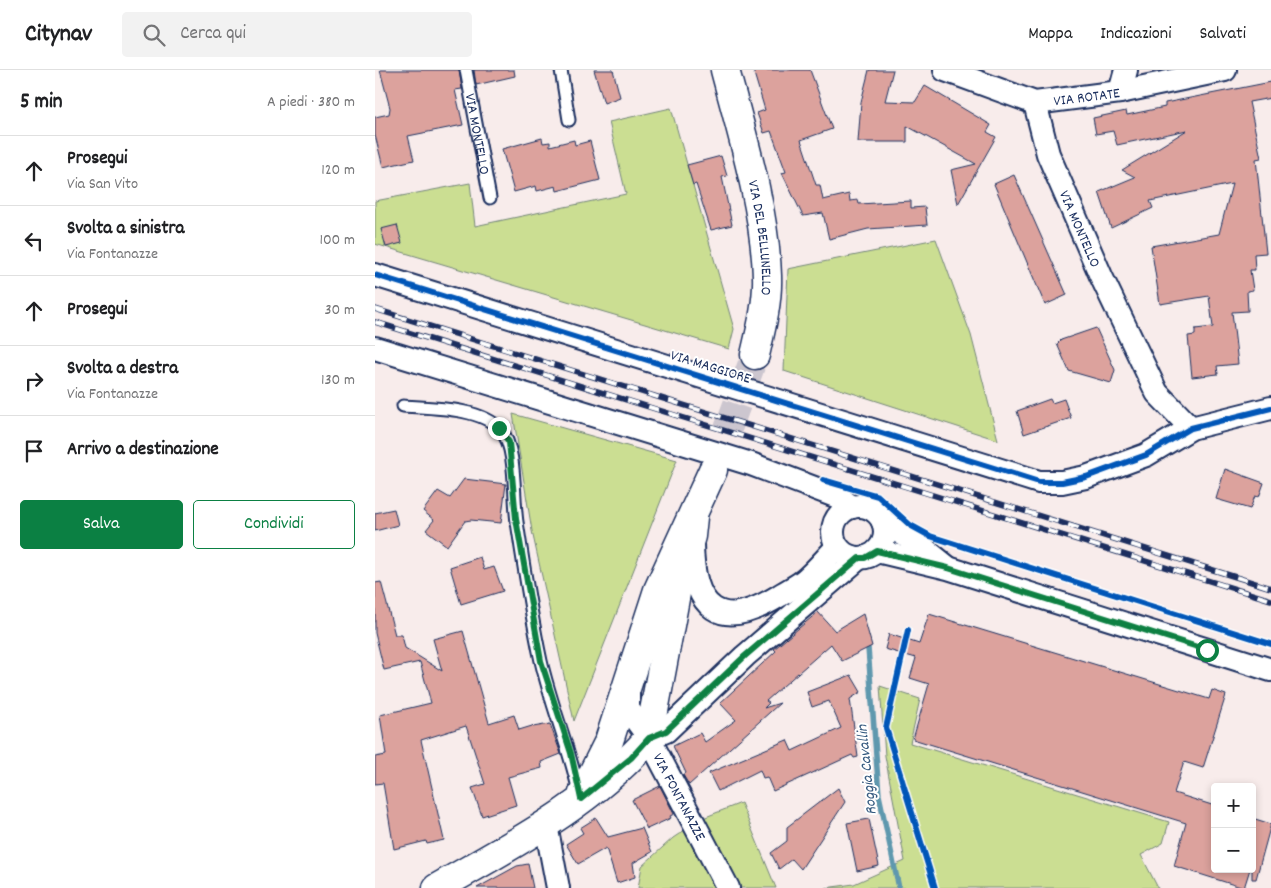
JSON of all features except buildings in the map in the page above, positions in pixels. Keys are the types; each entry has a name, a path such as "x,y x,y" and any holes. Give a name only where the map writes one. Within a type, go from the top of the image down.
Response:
{"street":[{"name":"VIA DEL BELLUNELLO","path":"725,70 765,240 768,278 764,318 755,355"},
{"path":"945,70 1035,103"},
{"path":"1121,92 1126,70"},
{"name":"VIA ROTATE","path":"1035,103 1121,92 1225,70"},
{"name":"VIA MONTELLO","path":"1035,103 1048,154 1101,276 1157,393 1191,428"},
{"name":"VIA MAGGIORE","path":"375,275 1039,482 1062,482 1086,477 1146,455 1191,428 1271,408"},
{"path":"375,348 751,464 838,497 852,507 867,508 874,511 883,522 937,557 948,568"},
{"path":"437,888 546,825 631,758 649,738 679,577 692,526 713,470"},
{"path":"852,507 839,516 835,523 834,540 837,547 843,553 868,555 948,568 1271,670"},
{"path":"868,555 885,538 883,522"},
{"path":"692,526 692,566 697,588 707,605 733,615 750,612 806,579 837,547"},
{"path":"581,799 609,741 658,590 692,526"},
{"name":"VIA FONTANAZZE","path":"728,888 649,738 666,731 745,656 868,555"},
{"path":"628,679 627,709 649,738"},
{"path":"546,825 558,888"}],"lane":[{"name":"VIA MONTELLO","path":"466,70 490,198"},
{"path":"561,70 569,120"},
{"path":"403,406 451,409 478,416 499,428 509,442 516,519 541,661 571,753 581,799"}],"green space":[{"path":"671,108 734,329 729,349 375,244 375,201 470,183 475,226 626,194 609,122"},
{"path":"936,239 971,335 998,440 784,371 788,269"},
{"path":"513,414 677,460 574,721 532,531"},
{"path":"880,686 920,699 910,743 1169,822 1163,843 1141,855 1158,888 825,888 854,884 905,861 885,756"},
{"path":"741,803 776,888 638,888 642,866 673,838 703,818"}],"waterway":[{"name":"Roggia Cavallin","path":"868,648 879,795 899,888"}],"tunnel":[{"path":"713,470 755,355"}],"railway":[{"path":"375,309 1271,588"},
{"path":"375,322 1271,600"}],"cycle path":[{"path":"375,275 1039,482 1062,482 1086,477 1146,455 1191,428 1271,408"},
{"path":"823,480 878,496 910,525 930,536 1271,644"},
{"path":"908,630 886,728 935,888"}],"route":[{"path":"499,428 509,442 516,519 541,661 571,753 581,799 631,758 649,738 666,731 745,656 804,604 859,558 865,558 877,551 948,568 1207,650"}]}
